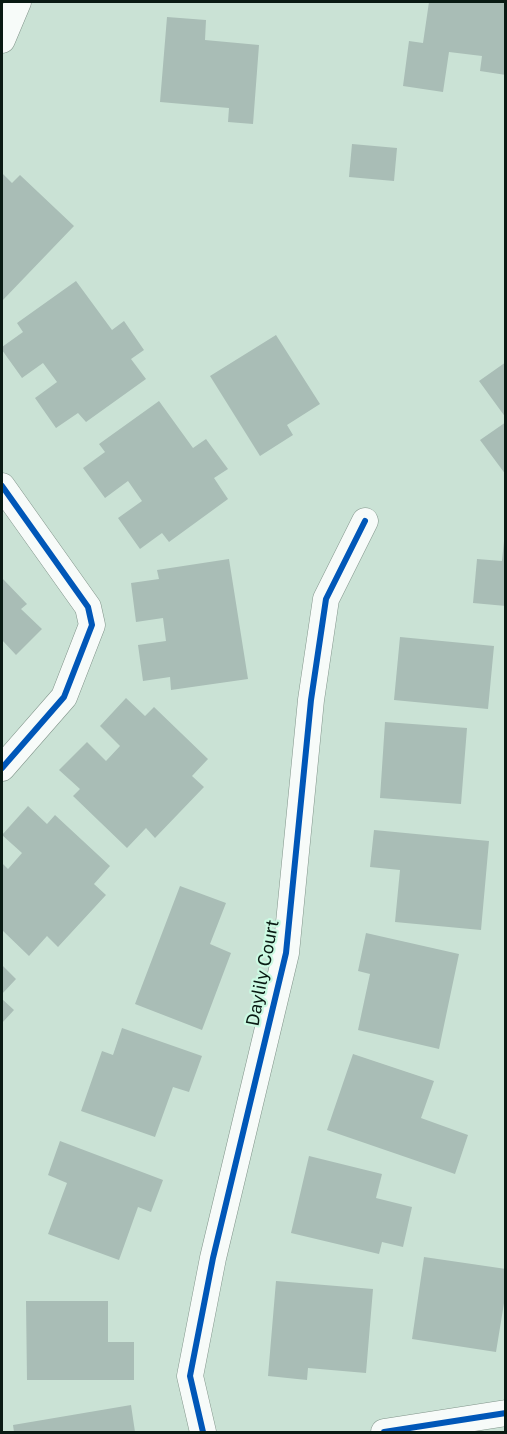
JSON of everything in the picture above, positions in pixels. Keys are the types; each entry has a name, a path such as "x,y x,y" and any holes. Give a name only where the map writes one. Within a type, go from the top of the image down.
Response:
{"street":[{"path":"2,40 18,2"},
{"path":"2,486 88,607 92,625 64,697 2,768"},
{"name":"Daylily Court","path":"203,1432 190,1376 213,1258 286,953 311,700 326,599 365,521"},
{"path":"384,1432 506,1413"}],"building":[{"path":"429,2 506,2 506,75 480,71 482,56 449,52 443,92 403,86 409,41 423,43"},
{"path":"167,17 206,20 205,40 259,45 253,124 228,122 229,108 160,102"},
{"path":"352,144 397,148 394,181 349,177"},
{"path":"2,173 12,183 20,175 74,226 2,301"},
{"path":"76,281 112,330 124,321 144,350 131,359 146,379 86,422 78,413 56,428 35,398 57,382 43,363 22,378 2,347 23,332 17,323"},
{"path":"276,335 320,404 287,425 293,435 260,456 210,376"},
{"path":"506,362 506,418 479,381"},
{"path":"159,401 193,448 206,439 228,469 214,478 228,499 169,542 162,533 140,549 118,518 142,501 128,481 105,498 83,468 105,452 99,444"},
{"path":"506,422 506,475 480,440"},
{"path":"504,541 506,541 506,606 473,603 477,559 502,561"},
{"path":"229,559 248,679 171,690 170,677 143,681 138,645 166,641 163,618 136,622 131,583 159,579 157,570"},
{"path":"2,578 27,604 21,609 42,629 16,655 2,640"},
{"path":"400,637 494,646 488,709 394,700"},
{"path":"126,698 145,716 154,707 208,759 192,776 204,787 155,838 146,828 127,848 73,796 80,789 59,770 87,742 106,761 120,746 100,726"},
{"path":"385,722 467,728 461,804 380,798"},
{"path":"28,806 47,824 55,815 110,866 94,884 106,895 58,947 47,936 29,956 2,930 2,863 8,869 22,853 2,835"},
{"path":"374,830 489,841 481,930 395,922 400,870 370,867"},
{"path":"180,886 226,903 210,944 231,953 202,1030 135,1004"},
{"path":"366,933 459,954 439,1049 358,1030 370,974 358,971"},
{"path":"2,965 16,979 2,994"},
{"path":"2,999 14,1010 2,1023"},
{"path":"122,1028 202,1056 189,1092 173,1087 155,1137 81,1111 102,1051 113,1055"},
{"path":"353,1054 434,1081 421,1118 468,1135 455,1174 327,1130"},
{"path":"60,1141 163,1180 151,1212 138,1207 119,1260 48,1234 67,1183 48,1175"},
{"path":"309,1156 382,1174 376,1198 412,1207 403,1247 382,1242 379,1254 291,1233"},
{"path":"424,1257 506,1269 506,1291 496,1352 412,1339"},
{"path":"276,1281 373,1289 366,1373 308,1368 307,1380 268,1376"},
{"path":"26,1301 108,1301 108,1342 134,1342 134,1380 27,1380"},
{"path":"131,1405 135,1432 14,1432 13,1425"}],"cycle path":[{"path":"2,486 88,607 92,625 64,697 2,768"},
{"path":"203,1432 190,1376 213,1258 286,953 311,700 326,599 365,521"},
{"path":"384,1432 506,1413"}]}
